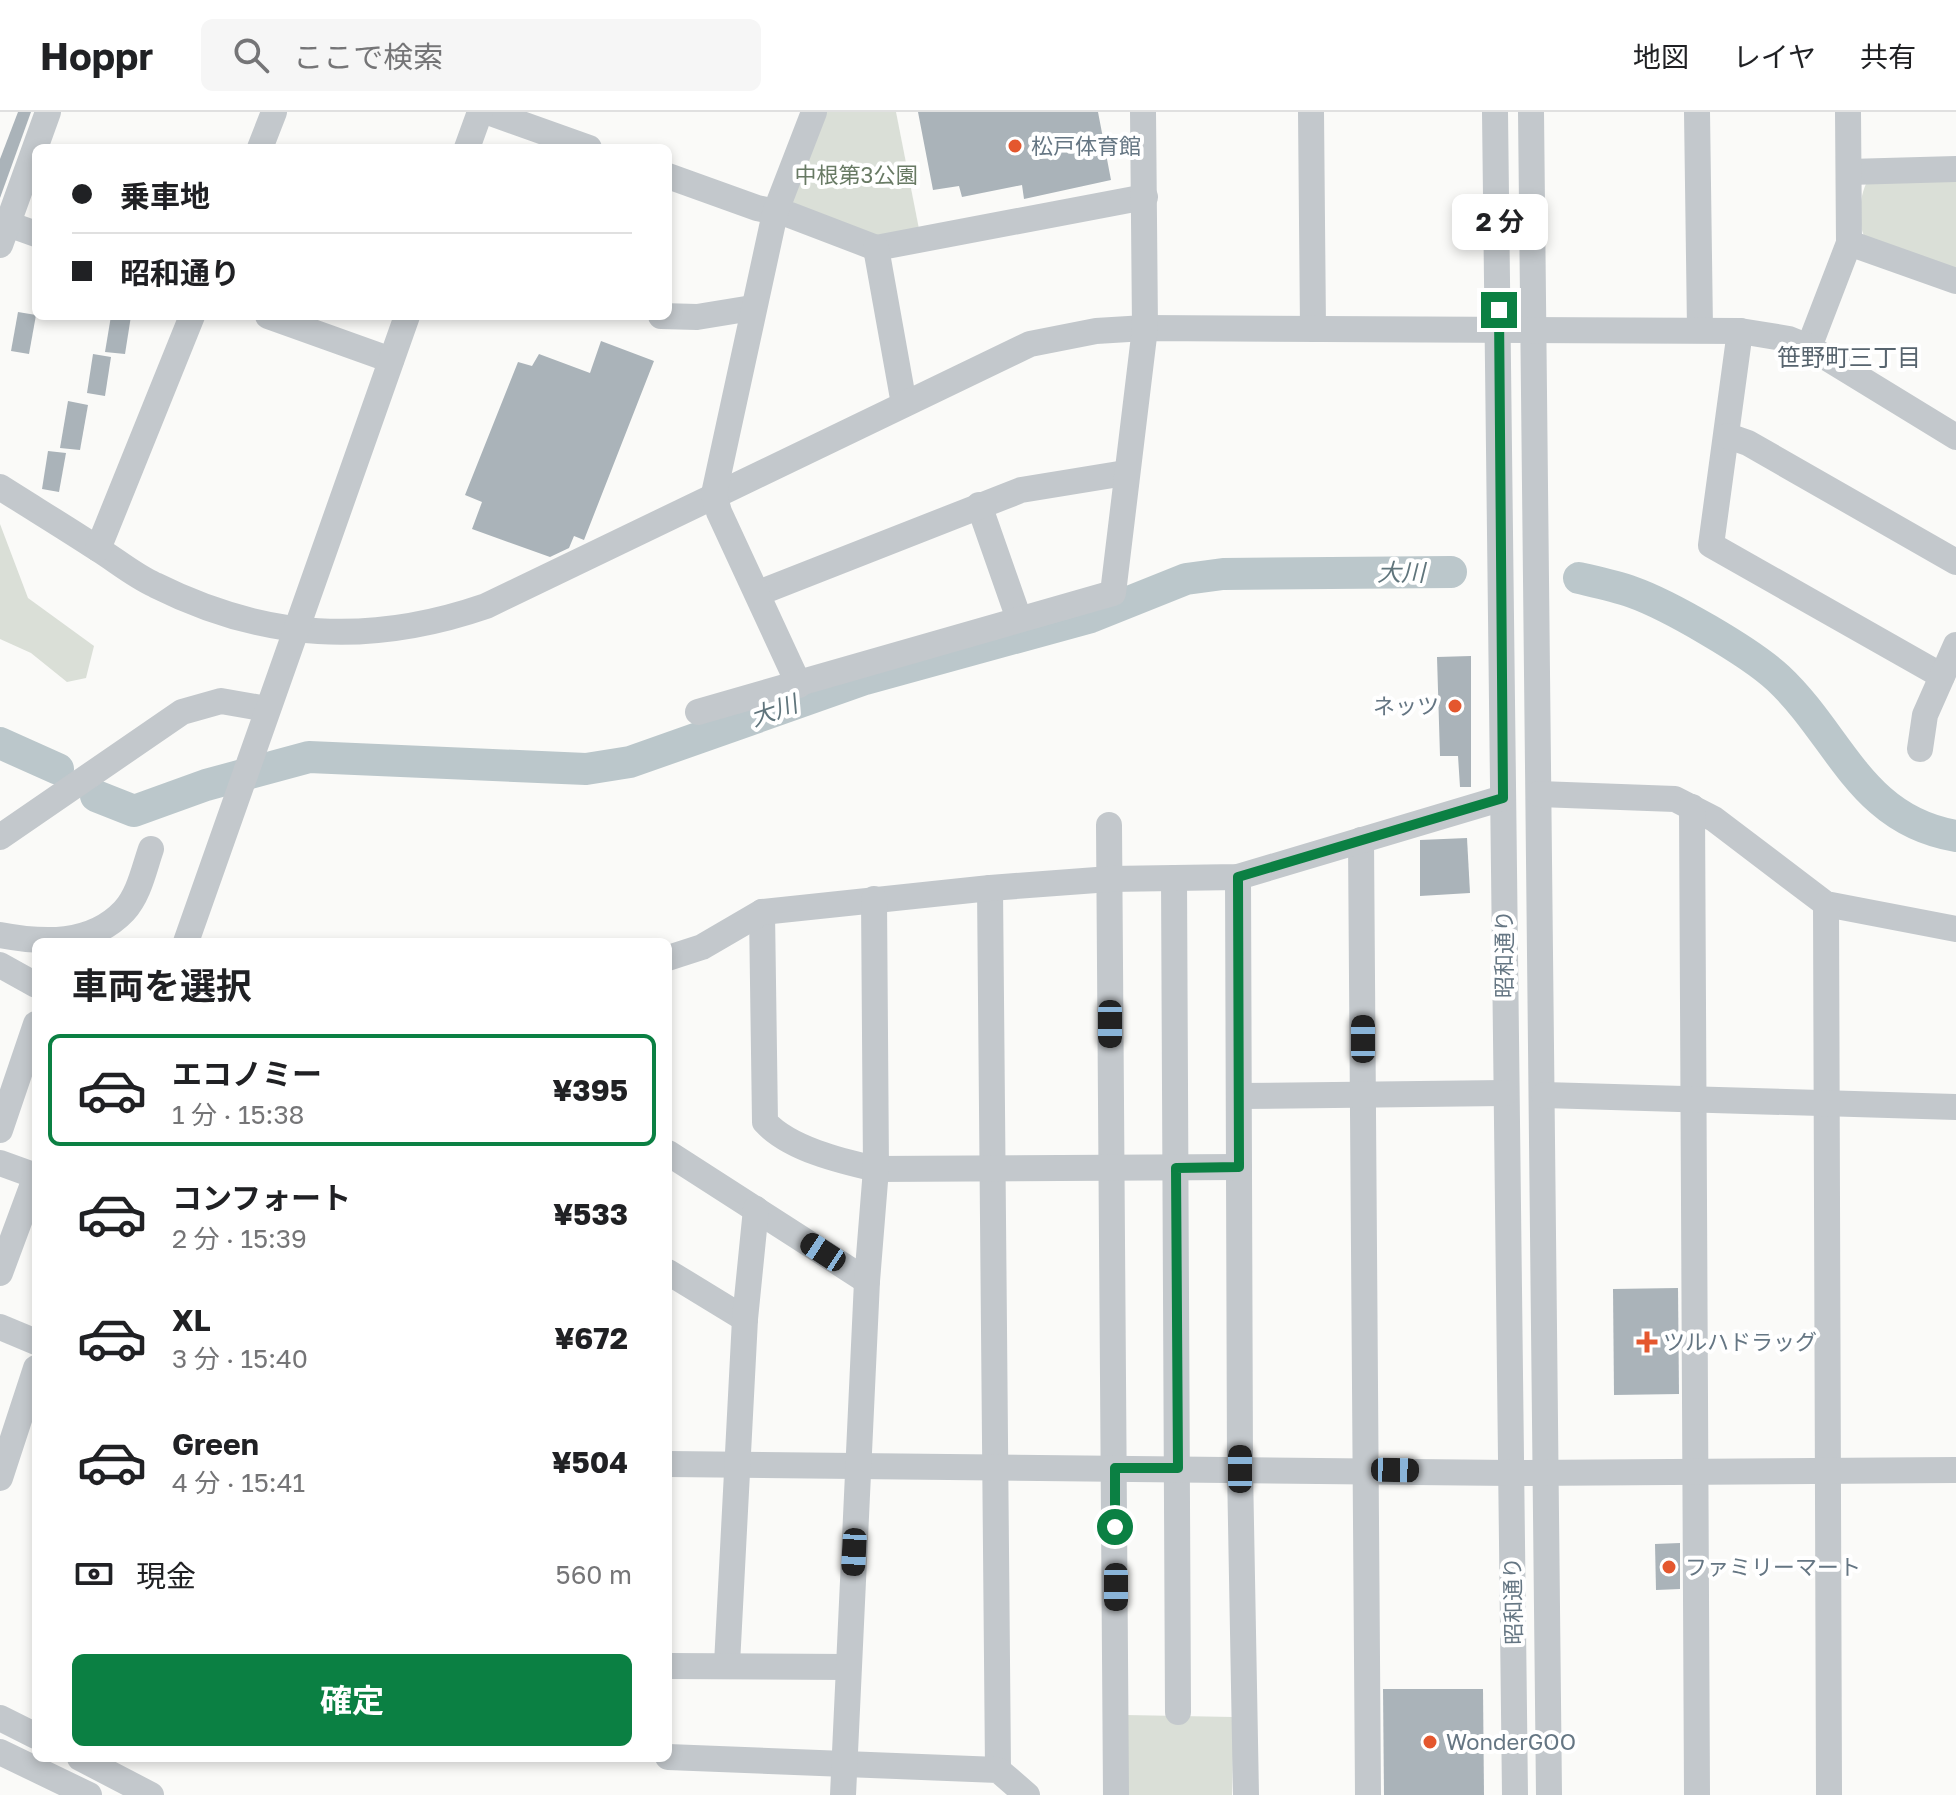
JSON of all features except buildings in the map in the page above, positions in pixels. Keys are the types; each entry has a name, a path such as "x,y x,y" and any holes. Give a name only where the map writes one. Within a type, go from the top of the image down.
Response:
{"street":[{"path":"36,144 48,112"},
{"path":"262,144 274,112"},
{"path":"468,144 480,112"},
{"path":"488,112 578,144"},
{"path":"799,685 719,512 714,494 775,213 814,112"},
{"path":"698,712 1113,593 1125,473 1145,328 1143,112"},
{"path":"1311,112 1313,329"},
{"name":"昭和通り","path":"1495,112 1515,1795"},
{"name":"昭和通り","path":"1531,112 1544,1095 1549,1795"},
{"path":"1697,112 1700,329"},
{"path":"1809,347 1849,243 1848,112"},
{"path":"32,156 4,234 32,234"},
{"path":"1849,172 1956,169"},
{"path":"672,177 775,213 790,215 876,248 1145,197"},
{"path":"1849,243 1956,281"},
{"path":"876,248 904,404"},
{"path":"672,316 697,317 752,308"},
{"path":"98,549 190,320"},
{"path":"279,320 391,360"},
{"path":"187,938 406,320"},
{"path":"0,487 152,584 191,601 258,624 294,631 359,632 442,621 486,606 1030,344 1096,331 1145,328 1700,329 1767,334 1809,347 1956,437"},
{"path":"1740,331 1711,545 1942,676"},
{"path":"1728,436 1748,443 1956,562"},
{"path":"759,593 1021,490 1125,473"},
{"path":"979,505 1019,619"},
{"path":"1920,749 1925,715 1956,645"},
{"path":"0,837 182,712 201,704 221,701 267,709"},
{"path":"1539,794 1675,799 1714,819 1826,904 1956,929"},
{"path":"672,957 702,947 762,912 1110,879 1238,877 1503,798"},
{"path":"1692,807 1697,1795"},
{"path":"1109,825 1116,1795"},
{"path":"1361,840 1368,1795"},
{"path":"67,938 105,925 123,911 136,892 151,849"},
{"path":"1238,877 1240,1469 1246,1795"},
{"path":"1174,878 1178,1712"},
{"path":"990,888 998,1770"},
{"path":"843,1795 857,1466 876,1169 874,899"},
{"path":"1826,904 1829,1795"},
{"path":"762,912 765,1122 777,1134 848,1163 876,1169 1239,1167"},
{"path":"0,935 32,939"},
{"path":"0,965 32,983"},
{"path":"0,1130 5,1096 32,1033"},
{"path":"1239,1096 1505,1093"},
{"path":"1544,1095 1956,1107"},
{"path":"672,1156 867,1281"},
{"path":"0,1163 32,1175"},
{"path":"0,1273 32,1187"},
{"path":"727,1664 745,1319 756,1209"},
{"path":"672,1274 745,1319"},
{"path":"0,1327 32,1340"},
{"path":"2,1466 32,1380"},
{"path":"672,1464 1511,1473 1956,1470"},
{"path":"672,1666 848,1667"},
{"path":"0,1718 32,1733"},
{"path":"0,1752 89,1795"},
{"path":"672,1757 998,1770 1027,1795"},
{"path":"90,1762 151,1795"}],"green space":[{"name":"中根第3公園","path":"825,112 896,112 919,229 877,236 788,205"},
{"path":"1868,180 1956,181 1956,272 1866,240 1860,210"},
{"path":"0,524 28,598 94,646 86,678 67,682 31,653 0,639"},
{"path":"1126,1715 1234,1717 1232,1795 1127,1795"}],"waterway":[{"name":"大川","path":"96,796 134,811 206,785 309,757 586,769 630,762 865,679 1091,617 1186,579 1223,574 1451,572"},
{"name":"大川","path":"1579,578 1648,598 1749,655 1800,701 1854,773 1874,794 1896,813 1923,827 1956,836"},
{"name":"大川","path":"0,743 58,769"}],"place":[{"name":"松戸体育館","path":"1015,146"},
{"name":"ネッツ","path":"1455,706"},
{"name":"ツルハドラッグ","path":"1647,1342"},
{"name":"ファミリーマート","path":"1669,1567"},
{"name":"WonderGOO","path":"1430,1742"}],"district":[{"name":"笹野町三丁目","path":"1849,358"}],"route":[{"path":"1115,1527 1115,1468 1178,1468 1176,1168 1239,1167 1238,877 1503,798 1499,310"}]}
